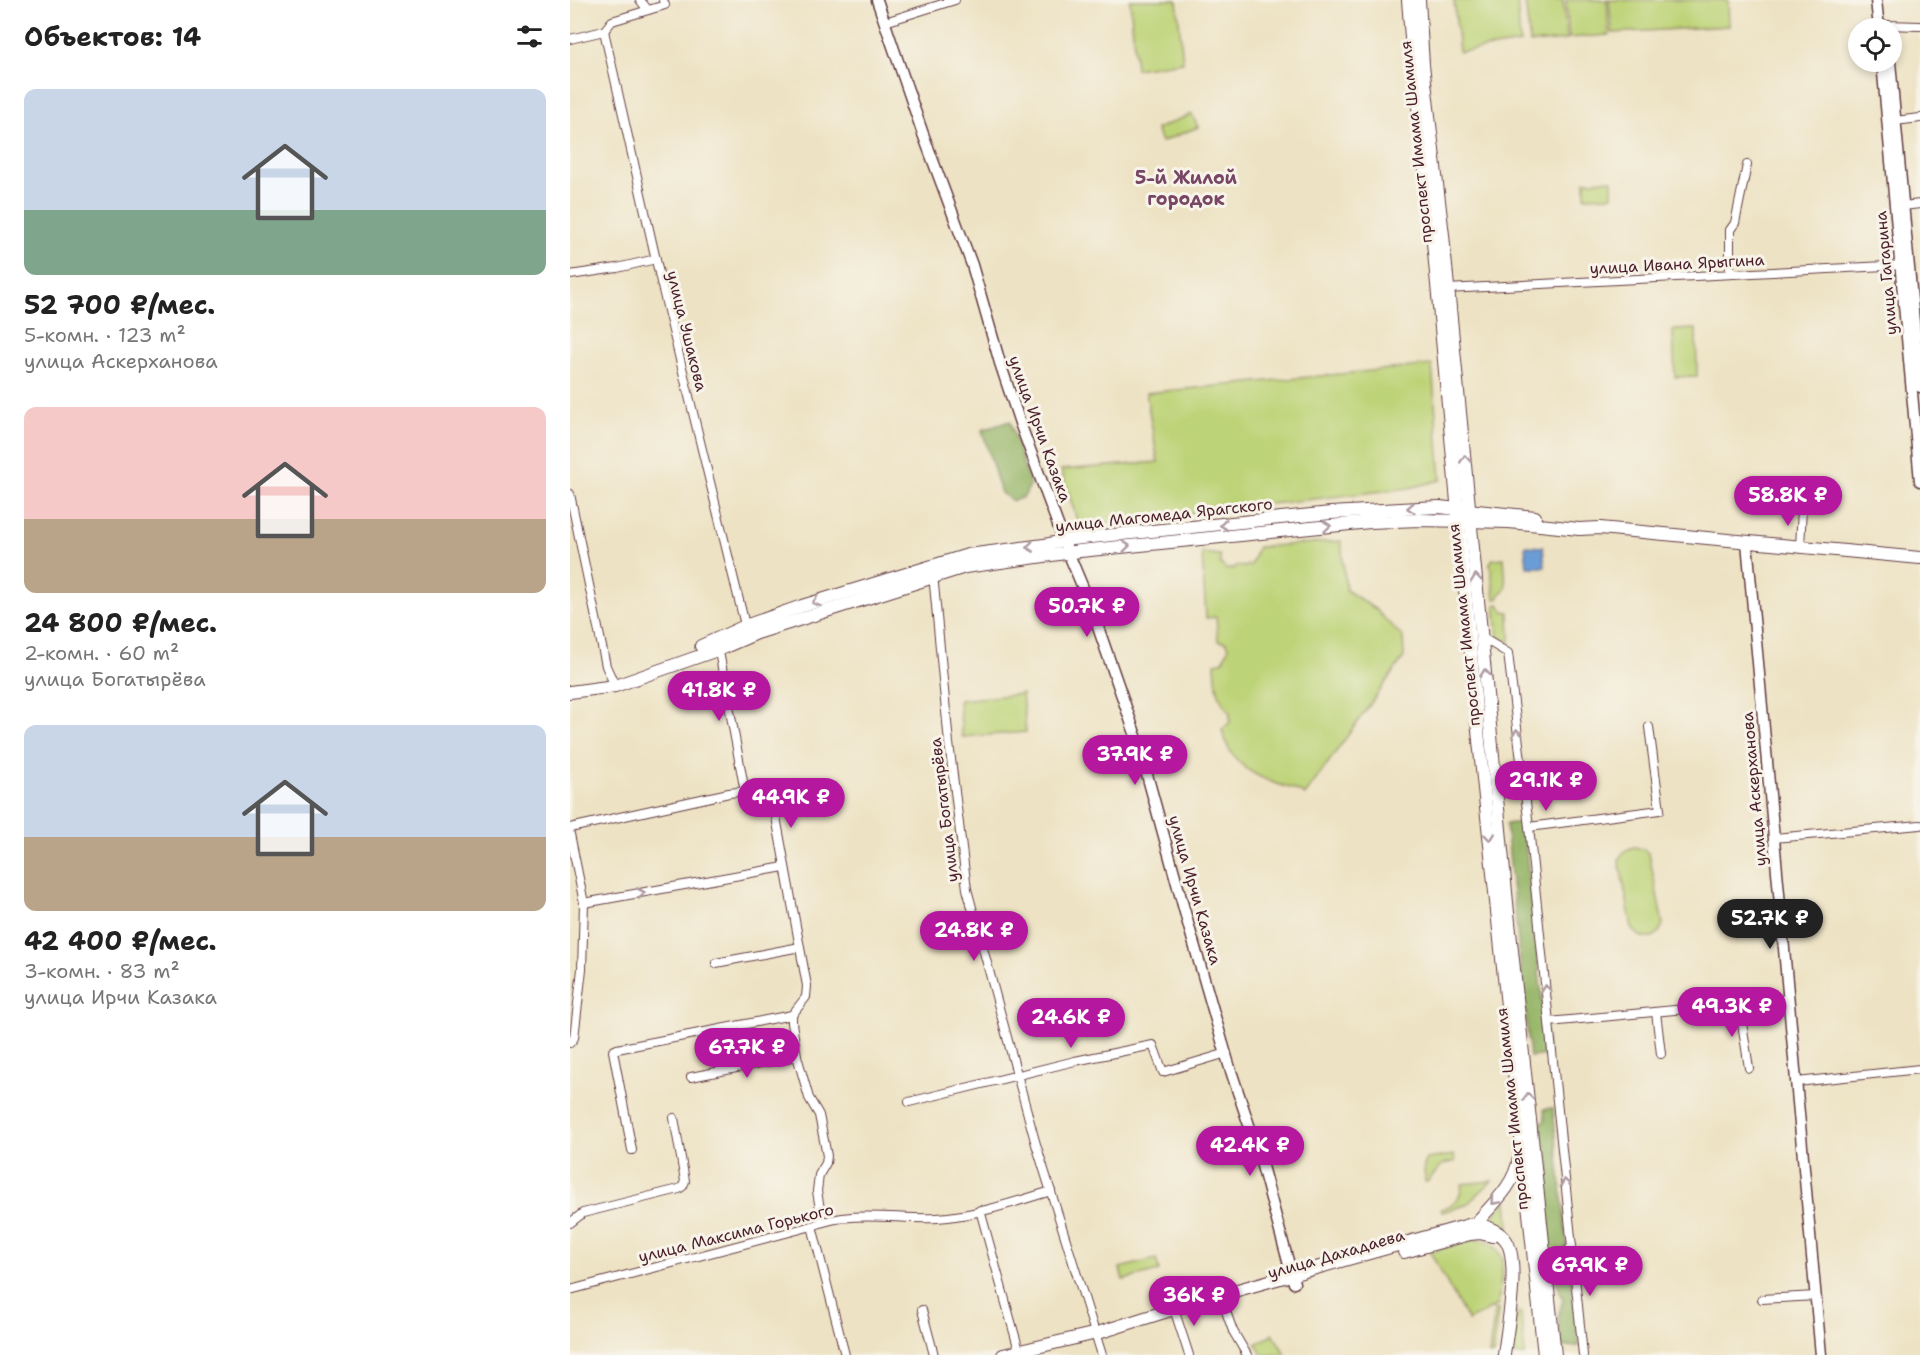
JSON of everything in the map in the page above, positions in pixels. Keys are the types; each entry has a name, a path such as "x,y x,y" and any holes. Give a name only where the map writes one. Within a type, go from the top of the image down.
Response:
{"main road":[{"name":"улица Ирчи Казака","path":"877,0 972,266 999,361 1065,546 1091,607 1138,742 1188,927 1229,1065 1259,1155 1293,1280"},
{"name":"проспект Имама Шамиля","path":"1408,0 1448,290 1479,741 1544,1355"},
{"name":"проспект Имама Шамиля","path":"1419,0 1418,66 1434,252 1464,516 1481,637 1555,1355"},
{"path":"1876,0 1881,18"},
{"path":"1884,0 1884,18"},
{"name":"улица Гагарина","path":"1883,72 1904,265 1920,481"},
{"name":"улица Гагарина","path":"1891,72 1903,206 1904,265 1915,293 1920,383"},
{"name":"улица Магомеда Ярагского","path":"570,692 613,682 718,645 747,631 933,572 968,555 1065,546 1331,513 1418,508 1509,522 1579,529 1600,528 1920,558"},
{"name":"улица Аскерханова","path":"1747,542 1821,1355"},
{"name":"улица Магомеда Ярагского","path":"570,684 613,682"},
{"path":"1504,1355 1513,1264 1511,1254 1505,1239 1495,1230 1476,1223 1505,1190 1518,1169 1520,1137"},
{"name":"улица Дахадаева","path":"1293,1280 1476,1223"},
{"name":"улица Дахадаева","path":"1034,1355 1222,1298 1480,1233 1490,1235 1501,1242 1507,1253 1508,1263 1498,1355"},
{"name":"улица Дахадаева","path":"1003,1355 1095,1337"}],"street":[{"path":"640,0 648,10"},
{"path":"570,39 604,31 612,21 665,5 663,0"},
{"path":"885,22 955,0"},
{"path":"1902,26 1920,26"},
{"name":"улица Ушакова","path":"604,31 656,259 747,631"},
{"path":"1895,122 1920,118"},
{"path":"1730,274 1730,230 1735,223 1747,165"},
{"path":"1903,206 1920,204"},
{"path":"570,275 656,259"},
{"name":"улица Ивана Ярыгина","path":"1448,290 1904,265"},
{"path":"570,494 606,666 613,682"},
{"path":"1800,547 1802,508"},
{"name":"улица Богатырёва","path":"933,572 949,743 967,889 1051,1191 1102,1355"},
{"path":"1481,637 1508,653 1529,827 1583,1355"},
{"path":"718,645 746,792"},
{"path":"1529,827 1660,810 1649,727"},
{"path":"570,828 729,793 764,789 772,795 807,986 806,997 792,1015 797,1056 809,1098 819,1115 827,1156 819,1175 817,1191 822,1222"},
{"path":"1774,838 1920,825"},
{"path":"570,834 584,903 582,969 574,1038 570,1043"},
{"path":"584,903 784,867"},
{"path":"716,963 800,947"},
{"path":"1549,1022 1789,999"},
{"path":"1739,1004 1749,1068"},
{"path":"1656,1012 1661,1054"},
{"path":"632,1150 614,1051 792,1015"},
{"path":"909,1102 970,1086 1018,1077 1075,1061 1153,1046 1163,1072 1227,1053"},
{"path":"691,1077 797,1056"},
{"path":"1797,1082 1920,1069"},
{"path":"570,1223 583,1213 679,1189 683,1186 685,1181 674,1118"},
{"name":"улица Максима Горького","path":"570,1290 822,1222 867,1215 939,1218 980,1210 1051,1191"},
{"path":"980,1210 1020,1353"},
{"path":"812,1226 845,1355"},
{"path":"1546,1276 1572,1244"},
{"path":"1762,1299 1816,1296"},
{"path":"1222,1298 1233,1331 1247,1355"},
{"path":"922,1310 934,1355"},
{"path":"1176,1312 1189,1355"}],"green space":[{"path":"1130,0 1177,0 1183,62 1136,69"},
{"path":"1454,0 1517,0 1520,43 1459,52"},
{"path":"1525,0 1563,0 1567,40 1530,43"},
{"path":"1566,0 1607,0 1609,35 1569,38"},
{"path":"1609,0 1728,0 1729,26 1612,33"},
{"path":"1192,114 1198,127 1161,142 1156,129"},
{"path":"1612,180 1612,196 1585,197 1585,181"},
{"path":"1696,329 1697,376 1675,377 1673,330"},
{"path":"1432,365 1441,480 1409,488 1079,526 1061,470 1158,462 1146,393"},
{"path":"1010,421 1030,485 1024,497 1013,501 1001,493 982,430"},
{"path":"1341,541 1346,590 1375,609 1403,637 1404,657 1305,795 1264,779 1247,769 1234,756 1225,740 1222,730 1230,722 1230,713 1222,702 1218,690 1215,663 1222,662 1229,647 1226,642 1218,641 1216,617 1206,618 1202,553 1220,555 1220,563 1227,570 1230,568 1232,570 1237,566 1250,567 1258,547"},
{"path":"1504,558 1506,588 1498,599 1495,599 1490,563 1493,559"},
{"path":"1499,604 1503,611 1509,612 1510,642 1498,637 1495,605"},
{"path":"1022,694 1026,732 962,737 959,700"},
{"path":"1523,822 1548,1055 1530,1057 1506,824"},
{"path":"1634,847 1643,849 1649,854 1663,924 1654,936 1649,938 1640,936 1632,928 1619,860 1625,851"},
{"path":"1553,1108 1567,1245 1553,1263 1536,1125 1545,1121 1544,1109"},
{"path":"1454,1155 1455,1162 1443,1164 1425,1182 1424,1165 1427,1159"},
{"path":"1492,1181 1466,1205 1442,1212 1441,1209 1456,1200 1462,1184"},
{"path":"1507,1200 1509,1227 1490,1220"},
{"path":"1473,1240 1492,1244 1503,1260 1498,1305 1468,1321 1430,1252"},
{"path":"1569,1257 1579,1346 1561,1347 1558,1316 1563,1300 1554,1274"},
{"path":"1156,1259 1159,1271 1123,1280 1120,1268"},
{"path":"1495,1310 1498,1310 1493,1355 1489,1355"},
{"path":"1517,1313 1521,1313 1525,1355 1507,1355 1513,1351"},
{"path":"1273,1334 1286,1355 1262,1355 1256,1344"}],"water":[{"path":"1525,546 1543,547 1545,567 1527,567"}],"district":[{"name":"5-й Жилой городок","path":"1186,188"}]}
